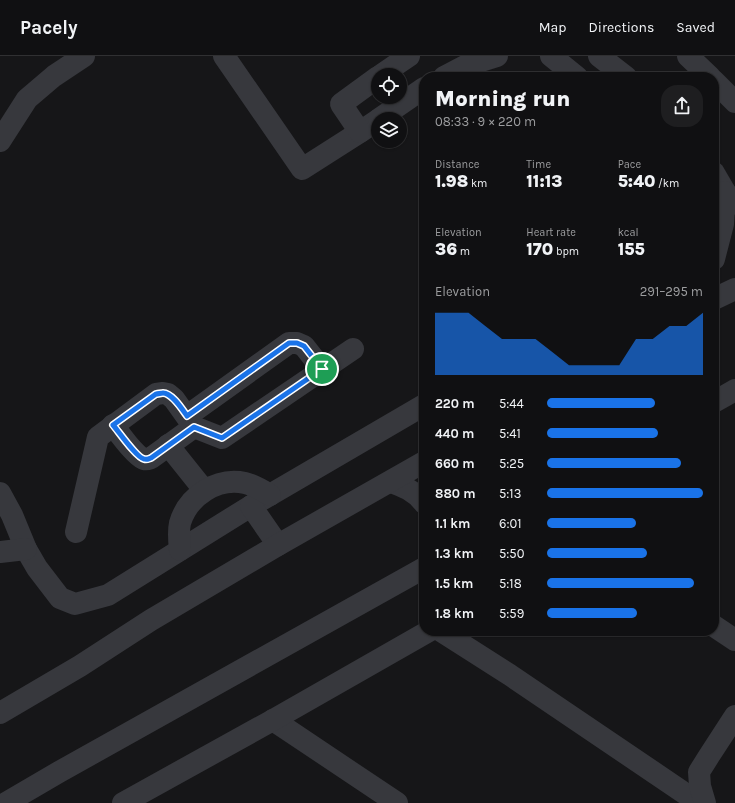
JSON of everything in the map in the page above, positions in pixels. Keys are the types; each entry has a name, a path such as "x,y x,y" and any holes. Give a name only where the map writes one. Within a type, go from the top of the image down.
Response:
{"street":[{"path":"0,141 27,99 54,76 84,56"},
{"path":"224,56 302,169 371,124"},
{"path":"391,68 409,56"},
{"path":"454,72 465,66 497,56"},
{"path":"551,56 570,72"},
{"path":"599,56 620,72"},
{"path":"688,56 705,72"},
{"path":"360,132 341,104 371,82"},
{"path":"719,86 735,102"},
{"path":"388,112 419,91"},
{"path":"719,181 730,200 719,239"},
{"path":"719,297 735,289"},
{"path":"113,425 136,454 147,460 168,446 191,421 289,343 297,343 304,346 322,369"},
{"path":"76,532 98,437 156,394 168,394 174,399 191,421 222,438 353,349"},
{"path":"719,399 735,390"},
{"path":"0,493 12,515 26,549 37,568 60,598 75,604 108,595 260,501 419,408"},
{"path":"168,446 204,490"},
{"path":"0,713 80,666 151,620 278,545 419,465"},
{"path":"180,550 178,537 180,523 185,510 204,490 217,484 231,482 245,483 258,488 260,501 278,545"},
{"path":"390,482 406,487 419,497"},
{"path":"0,552 26,549"},
{"path":"6,803 419,571"},
{"path":"719,629 735,640"},
{"path":"123,803 420,636"},
{"path":"449,636 510,675 699,803"},
{"path":"705,803 700,786 700,772 735,716"},
{"path":"273,720 397,803"}],"route":[{"path":"289,343 297,343 304,346 322,369 222,438 194,427 147,460 136,454 113,425 156,394 163,393 168,394 174,399 187,416 289,343"}]}
